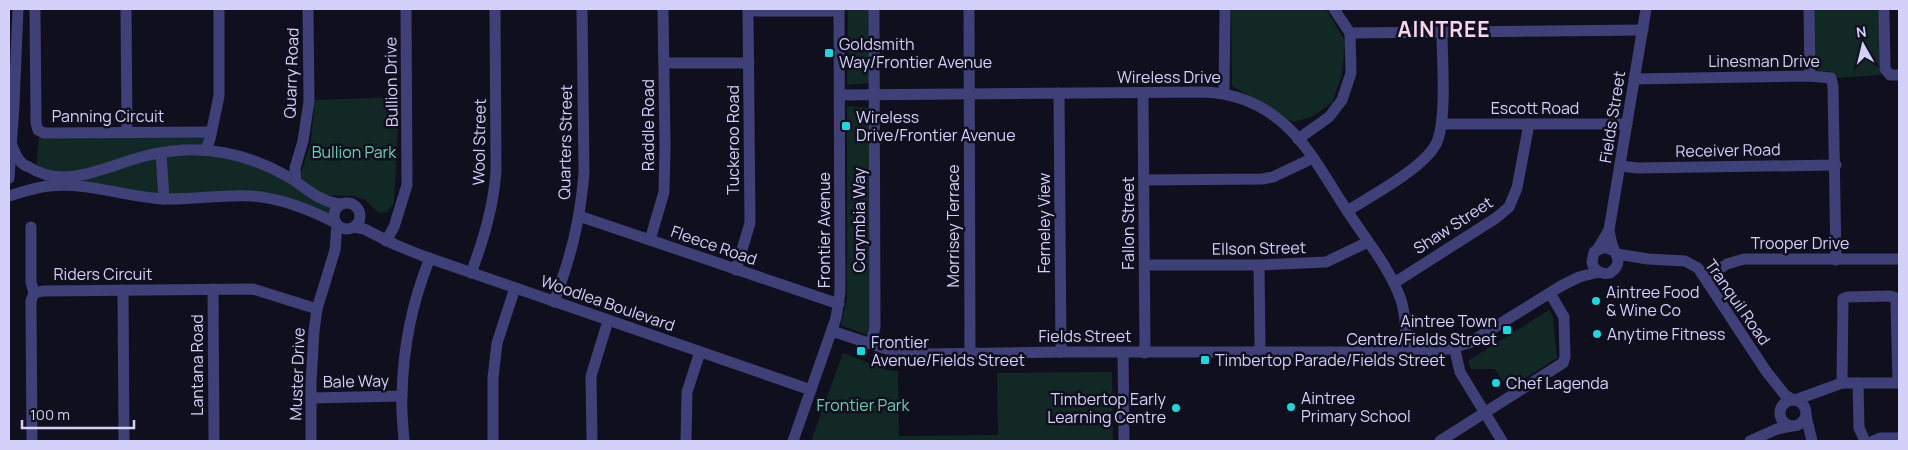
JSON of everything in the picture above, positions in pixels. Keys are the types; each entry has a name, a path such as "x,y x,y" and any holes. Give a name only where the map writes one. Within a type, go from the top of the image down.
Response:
{"street":[{"path":"9,178 18,9"},
{"name":"Panning Circuit","path":"35,9 36,123 38,130 44,132 128,132 211,135"},
{"path":"126,9 128,132"},
{"path":"209,150 207,147 219,96 219,9"},
{"name":"Quarry Road","path":"296,181 295,168 303,141 309,101 308,9"},
{"name":"Bullion Drive","path":"390,241 407,185 406,9"},
{"name":"Wool Street","path":"471,272 490,215 495,190 495,9"},
{"name":"Quarters Street","path":"554,302 575,240 584,173 582,9"},
{"name":"Raddle Road","path":"650,240 664,192 663,9"},
{"path":"748,10 839,9"},
{"name":"Frontier Avenue","path":"793,441 832,331 839,304 841,282 839,9"},
{"name":"Corymbia Way","path":"871,344 876,327 874,9"},
{"name":"Morrisey Terrace","path":"969,9 970,354"},
{"path":"1224,9 1224,92"},
{"path":"1298,139 1329,117 1342,100 1351,72 1350,33 1334,9"},
{"name":"Fields Street","path":"1597,250 1609,230 1646,9"},
{"path":"1809,9 1810,76"},
{"path":"1884,9 1885,69 1890,75 1899,75"},
{"name":"Tuckeroo Road","path":"736,270 750,223 748,10"},
{"path":"1350,33 1643,30"},
{"path":"1347,211 1422,162 1436,144 1442,124 1442,32"},
{"path":"664,63 749,62"},
{"name":"Linesman Drive","path":"1634,79 1810,76 1828,77 1833,81 1836,166 1836,260"},
{"name":"Wireless Drive","path":"840,95 1224,92 1248,100 1284,123 1298,139 1313,158 1368,242 1394,283 1404,315 1406,349"},
{"name":"Fallon Street","path":"1143,93 1145,352"},
{"name":"Ferneley View","path":"1059,94 1061,352"},
{"name":"Escott Road","path":"1442,124 1627,124"},
{"name":"Shaw Street","path":"1394,283 1488,223 1509,207 1517,188 1528,124"},
{"path":"9,196 50,186 85,187 164,198 252,196 274,200 324,216 341,227 352,227 359,220 357,208 350,203 341,204 321,200 285,174 259,162 209,150 162,153 145,156 100,171 76,176 54,176 36,172 20,162 11,144"},
{"path":"162,153 164,198"},
{"path":"1144,180 1262,179 1273,177 1313,158"},
{"name":"Receiver Road","path":"1620,166 1638,168 1836,166"},
{"path":"285,174 295,168"},
{"path":"35,189 31,181 36,172"},
{"path":"336,224 334,214 341,204"},
{"name":"Woodlea Boulevard","path":"357,208 390,241"},
{"name":"Fleece Road","path":"579,216 839,304"},
{"name":"Muster Drive","path":"311,441 312,350 317,309 335,250 336,224"},
{"path":"32,227 31,282 34,293"},
{"name":"Woodlea Boulevard","path":"352,227 364,229 430,258 811,390"},
{"name":"Muster Drive","path":"335,250 352,227"},
{"name":"Fields Street","path":"1609,230 1616,252"},
{"name":"Ellson Street","path":"1145,265 1259,265 1326,262 1368,242"},
{"path":"1604,247 1616,252 1619,261 1610,273 1599,272 1594,267 1592,256 1597,250 1604,247"},
{"name":"Tranquil Road","path":"1616,252 1648,259 1689,262 1698,268 1766,371 1785,395 1794,400"},
{"path":"404,441 402,396 405,344 411,313 430,258"},
{"name":"Tranquil Road","path":"1617,266 1648,259"},
{"name":"Trooper Drive","path":"1706,278 1726,264 1744,260 1899,259"},
{"name":"Fields Street","path":"1579,277 1592,262"},
{"path":"1259,265 1260,352"},
{"name":"Fields Street","path":"832,331 905,353 1260,352 1406,349 1453,344 1512,315 1579,277 1599,272"},
{"path":"494,441 493,378 497,343 515,288"},
{"name":"Lantana Road","path":"213,289 214,441"},
{"name":"Riders Circuit","path":"32,441 31,301 34,293 43,290 252,289 263,290 317,309"},
{"path":"123,290 124,441"},
{"path":"1440,441 1563,363 1565,356 1564,317 1550,293"},
{"path":"1749,441 1770,425 1785,403 1842,383 1899,383 1898,329 1894,297 1847,297 1843,299 1842,383"},
{"path":"592,441 591,376 608,321"},
{"path":"1453,344 1460,372 1502,441"},
{"path":"686,441 687,392 700,352"},
{"path":"1123,353 1124,441"},
{"name":"Tranquil Road","path":"1766,371 1780,412"},
{"path":"1858,383 1859,428 1865,441"},
{"path":"1749,441 1777,429 1803,422 1812,405 1830,388"},
{"name":"Bale Way","path":"311,398 402,396"},
{"path":"1794,400 1803,405 1810,441"},
{"path":"1780,412 1782,420 1810,441"},
{"path":"1873,441 1880,438 1899,438"}],"green space":[{"path":"848,9 869,9 869,83 847,85"},
{"path":"1231,9 1326,9 1345,41 1342,75 1332,103 1312,117 1293,122 1232,86"},
{"path":"1812,9 1879,9 1879,67 1881,75 1838,78 1829,71 1821,72 1817,70 1814,65"},
{"name":"Bullion Park","path":"400,97 394,203 387,212 379,213 365,200 354,196 321,195 303,180 301,173 311,141 315,100"},
{"path":"847,106 870,108 871,322 867,335 841,325 847,298"},
{"path":"207,135 203,147 63,173 36,169 39,137"},
{"path":"185,153 230,156 289,182 319,204 331,207 328,214 274,197 168,194 166,155"},
{"path":"156,159 157,194 44,182 44,179"},
{"path":"1549,310 1553,317 1557,358 1508,389 1495,369 1471,369 1469,360"},
{"name":"Frontier Park","path":"843,353 888,370 898,371 899,436 998,435 997,373 1112,372 1113,441 811,441"}],"place":[{"name":"Goldsmith Way/Frontier Avenue","path":"829,53"},
{"name":"Wireless Drive/Frontier Avenue","path":"846,126"},
{"name":"Aintree Food & Wine Co","path":"1596,301"},
{"name":"Aintree Town Centre/Fields Street","path":"1507,330"},
{"name":"Anytime Fitness","path":"1597,334"},
{"name":"Frontier Avenue/Fields Street","path":"861,351"},
{"name":"Timbertop Parade/Fields Street","path":"1205,360"},
{"name":"Chef Lagenda","path":"1496,383"},
{"name":"Aintree Primary School","path":"1291,407"},
{"name":"Timbertop Early Learning Centre","path":"1176,408"}],"district":[{"name":"AINTREE","path":"1444,30"}]}
